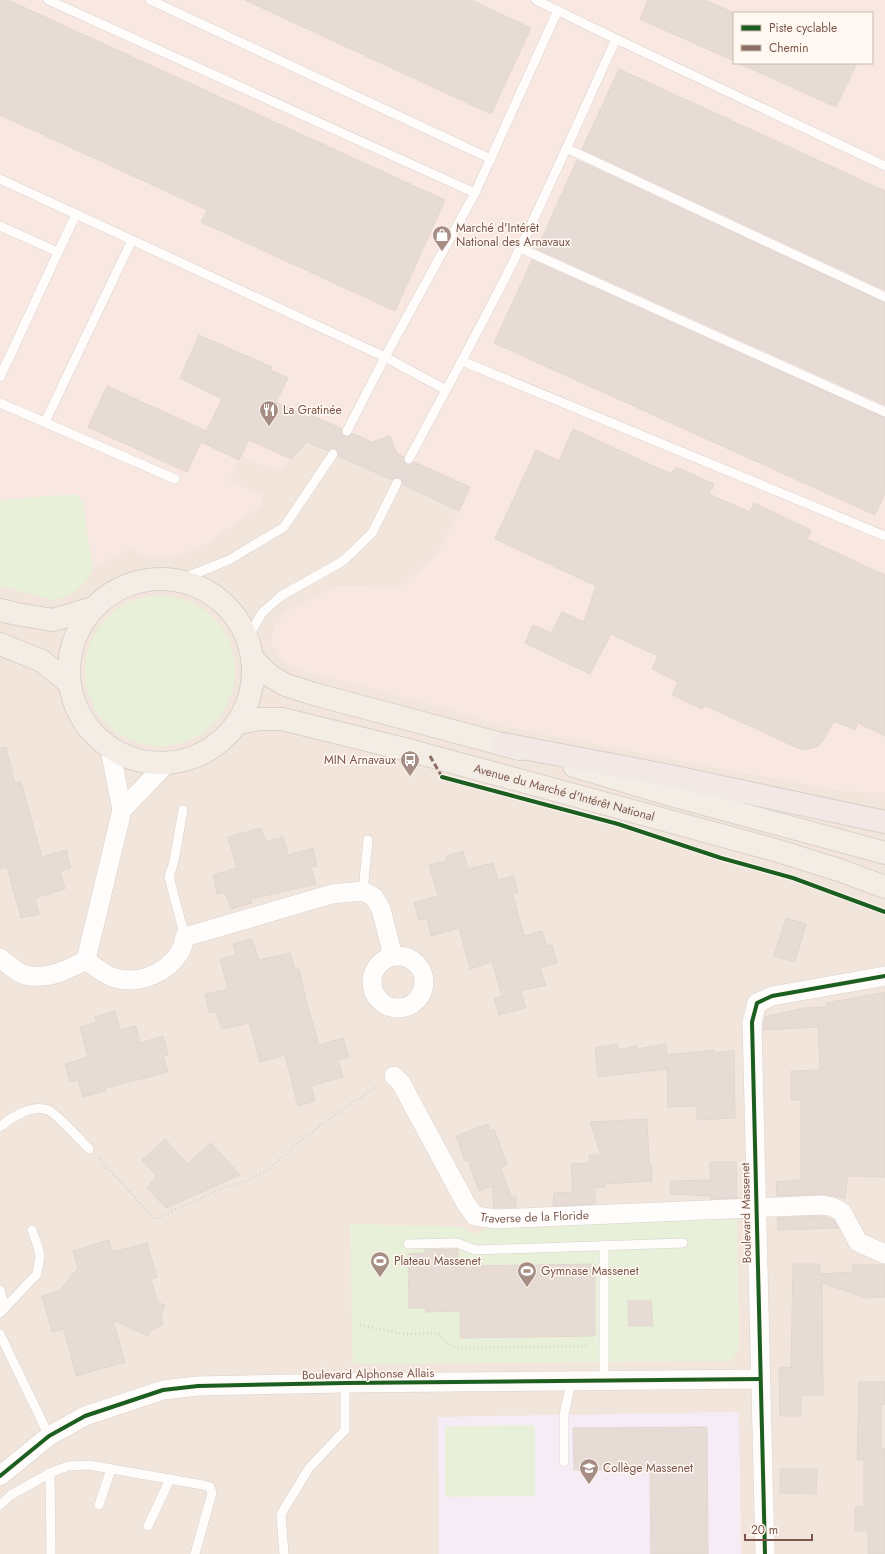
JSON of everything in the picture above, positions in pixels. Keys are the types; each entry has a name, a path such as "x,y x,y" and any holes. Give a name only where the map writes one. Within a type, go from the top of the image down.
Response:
{"highway":[{"path":"503,744 675,777 885,822"}],"main road":[{"path":"156,578 179,580 201,587 221,600 237,617 248,637 254,660 252,692 239,722 219,744 194,758 166,764 137,760 110,749 91,731 76,708 69,683 70,656 78,630 93,608 112,593 134,583 156,578"},
{"path":"0,610 52,620 93,608"},
{"path":"0,644 42,661 69,683"},
{"path":"254,660 270,676 286,685 314,694 503,744 671,795 885,853"},
{"name":"Avenue du Marché d'Intérêt National","path":"239,722 260,719 282,719 412,751 775,850 839,870 885,887"}],"street":[{"path":"86,960 122,810 110,749"},
{"path":"122,810 166,764"},
{"path":"86,960 115,978 131,980 152,976 167,967 180,952 185,937 332,894 363,891 374,897 381,909 393,956"},
{"path":"0,958 21,974 40,977 59,973 86,960"},
{"name":"Boulevard Massenet","path":"765,1554 752,1022 757,1003 772,996 885,976"},
{"name":"Traverse de la Floride","path":"394,1076 402,1083 465,1202 475,1216 495,1219 756,1209"},
{"path":"756,1209 823,1205 833,1207 842,1212 858,1242 885,1254"},
{"name":"Boulevard Alphonse Allais","path":"0,1476 49,1436 85,1416 163,1390 198,1386 345,1383 760,1379"}],"lane":[{"path":"48,0 475,194"},
{"path":"150,0 491,159"},
{"path":"536,0 885,166"},
{"path":"346,431 475,194 558,10"},
{"path":"409,459 462,362 520,248 616,39"},
{"path":"566,148 885,297"},
{"path":"0,178 385,357 446,390"},
{"path":"0,377 76,214"},
{"path":"0,226 58,252"},
{"path":"45,422 132,240"},
{"path":"520,248 885,412"},
{"path":"462,362 884,534"},
{"path":"0,403 176,478"},
{"path":"179,580 229,560 284,527 333,454"},
{"path":"248,637 262,613 281,596 343,562 372,533 397,483"},
{"path":"183,810 174,861 169,877 185,937"},
{"path":"363,891 368,840"},
{"path":"0,1127 8,1121 31,1110 40,1108 50,1110 89,1149"},
{"path":"3,1310 37,1274 40,1256 32,1230"},
{"path":"408,1244 457,1243 475,1250 683,1243"},
{"path":"604,1245 604,1381"},
{"path":"0,1290 3,1310"},
{"path":"0,1334 49,1436"},
{"path":"564,1462 564,1415 572,1382"},
{"path":"284,1554 281,1514 309,1468 345,1430 345,1383"},
{"path":"0,1505 11,1495 50,1473 68,1466 89,1465 210,1487 212,1493 195,1554"},
{"path":"99,1505 111,1469"},
{"path":"50,1473 51,1554"},
{"path":"148,1526 170,1479"}],"path":[{"path":"89,1149 155,1219 225,1188 249,1180 268,1170 296,1144 326,1121 363,1095 394,1076"},
{"path":"360,1325 403,1334 438,1333 446,1344 458,1348 605,1346"}],"shaded area":[{"path":"0,0 885,0 885,1554 0,1554"},
{"name":"Marché d'Intérêt National des Arnavaux","path":"0,0 885,0 885,793 844,791 711,767 498,725 439,706 302,671 289,666 281,660 271,643 274,627 286,612 338,586 400,587 437,555 459,511 304,441 298,451 282,469 267,467 241,456 229,481 261,495 262,505 206,544 177,557 145,556 130,548 94,568 87,579 76,590 67,596 54,600 0,586"},
{"name":"Collège Massenet","path":"739,1412 741,1554 439,1554 438,1417"}],"green space":[{"path":"76,494 84,503 91,557 94,568 87,579 76,590 67,596 54,600 0,586 0,500"},
{"path":"167,596 182,599 202,608 218,623 223,629 232,649 235,671 232,693 223,713 208,729 202,734 182,743 167,746 153,746 138,743 118,734 97,713 86,686 85,664 88,649 97,629 118,608 145,597"},
{"path":"737,1214 739,1348 730,1361 353,1364 350,1224 465,1227 468,1232 474,1234 496,1224"},
{"path":"535,1425 535,1496 445,1497 445,1426"}],"building":[{"path":"0,0 8,0 445,200 395,311 201,222 207,210 0,115"},
{"path":"245,0 471,0 531,28 491,114"},
{"path":"648,0 705,0 733,13 733,61 640,19"},
{"path":"740,64 857,64 836,107"},
{"path":"619,69 885,191 885,290 582,149"},
{"path":"577,160 885,303 885,405 537,249"},
{"path":"532,260 885,418 885,493 875,515 494,343"},
{"path":"199,335 272,367 271,370 288,378 276,402 310,418 312,415 342,429 342,434 345,436 350,436 352,433 372,442 390,436 397,454 404,457 404,462 406,464 410,465 414,462 470,487 459,511 403,485 402,480 399,478 394,478 392,480 338,456 339,452 336,449 331,448 328,451 307,442 291,459 249,440 239,460 201,442 187,472 88,427 107,386 206,431 204,436 222,399 180,378"},
{"path":"573,429 671,474 676,467 714,484 709,494 750,512 754,503 811,530 807,539 885,575 885,736 858,723 855,730 834,721 822,742 817,747 802,750 704,705 702,709 672,695 678,682 652,669 658,656 611,634 590,674 525,643 533,625 551,633 562,612 584,622 596,586 495,539 536,450 559,461"},
{"path":"6,747 15,783 21,782 42,857 66,850 71,868 60,871 65,889 35,898 39,914 21,918 7,867 0,869 0,748"},
{"path":"261,828 266,841 283,837 288,855 313,848 317,866 311,867 316,884 251,899 252,903 231,909 225,892 217,894 213,875 237,868 228,837"},
{"path":"463,851 468,869 493,863 498,880 514,876 518,893 513,895 524,936 542,931 547,946 552,945 557,963 540,968 546,985 521,991 526,1008 499,1015 494,999 502,996 492,962 470,969 459,928 431,936 427,919 419,920 414,903 438,896 429,865 447,861 446,856"},
{"path":"786,918 806,924 795,962 774,956"},
{"path":"252,939 259,960 290,953 295,970 299,969 319,1045 343,1038 349,1057 338,1060 343,1077 311,1086 315,1101 298,1106 285,1055 260,1062 249,1023 222,1029 216,1012 209,1013 205,994 228,989 220,959 236,955 233,944"},
{"path":"885,992 885,1177 848,1176 845,1198 823,1194 777,1196 776,1182 801,1180 801,1100 791,1100 791,1071 820,1070 818,1027 763,1030 765,1017 803,1008 826,1007 826,1003"},
{"path":"115,1011 120,1030 136,1026 140,1043 163,1036 168,1055 163,1056 168,1072 105,1088 106,1091 83,1097 78,1080 70,1082 65,1064 88,1057 80,1027 97,1022 95,1017"},
{"path":"617,1044 618,1050 637,1046 637,1049 666,1044 667,1055 714,1050 714,1053 734,1050 735,1118 697,1120 696,1106 668,1107 667,1069 598,1077 595,1048"},
{"path":"647,1119 649,1163 651,1163 652,1181 604,1184 605,1187 595,1188 595,1204 553,1206 554,1193 573,1192 571,1164 590,1163 589,1155 601,1155 590,1122"},
{"path":"488,1124 490,1131 494,1129 507,1165 500,1167 511,1196 516,1196 516,1207 494,1208 492,1186 479,1191 468,1160 465,1161 456,1136"},
{"path":"165,1139 187,1164 211,1143 240,1175 166,1208 147,1188 157,1176 142,1160"},
{"path":"710,1162 736,1162 737,1198 710,1199 710,1196 670,1194 670,1181 710,1180"},
{"path":"822,1216 834,1220 838,1228 778,1230 777,1218"},
{"path":"109,1240 112,1252 147,1243 157,1277 151,1279 157,1301 165,1306 161,1314 163,1325 152,1329 148,1336 113,1320 125,1362 76,1376 64,1329 52,1332 42,1296 59,1291 78,1268 73,1251"},
{"name":"Gymnase Massenet","path":"425,1250 458,1250 458,1266 595,1264 595,1336 460,1338 460,1311 426,1312 425,1308 409,1308 408,1254 425,1253"},
{"path":"793,1264 820,1264 820,1274 852,1272 853,1264 885,1265 885,1297 867,1298 822,1283 823,1395 801,1395 801,1416 780,1416 779,1368 791,1367"},
{"path":"628,1301 651,1301 653,1326 629,1326"},
{"path":"859,1382 885,1382 885,1405 881,1404 881,1449 885,1448 885,1554 868,1554 868,1531 855,1531 855,1507 863,1507 864,1505 864,1460 857,1460"},
{"path":"707,1427 708,1554 651,1554 650,1469 574,1470 573,1428"},
{"path":"780,1469 817,1469 816,1494 780,1493"}],"marked path":[{"path":"430,756 444,778"}],"cycle path":[{"path":"442,777 618,824 721,858 793,878 885,912"},
{"path":"765,1554 752,1022 757,1003 772,996 885,976"},
{"path":"0,1476 49,1436 85,1416 163,1390 198,1386 345,1383 760,1379"}],"place":[{"name":"Marché d'Intérêt National des Arnavaux","path":"442,252"},
{"name":"La Gratinée","path":"269,427"},
{"name":"MIN Arnavaux","path":"410,777"},
{"name":"Plateau Massenet","path":"380,1278"},
{"name":"Gymnase Massenet","path":"527,1288"},
{"name":"Collège Massenet","path":"589,1485"}]}
